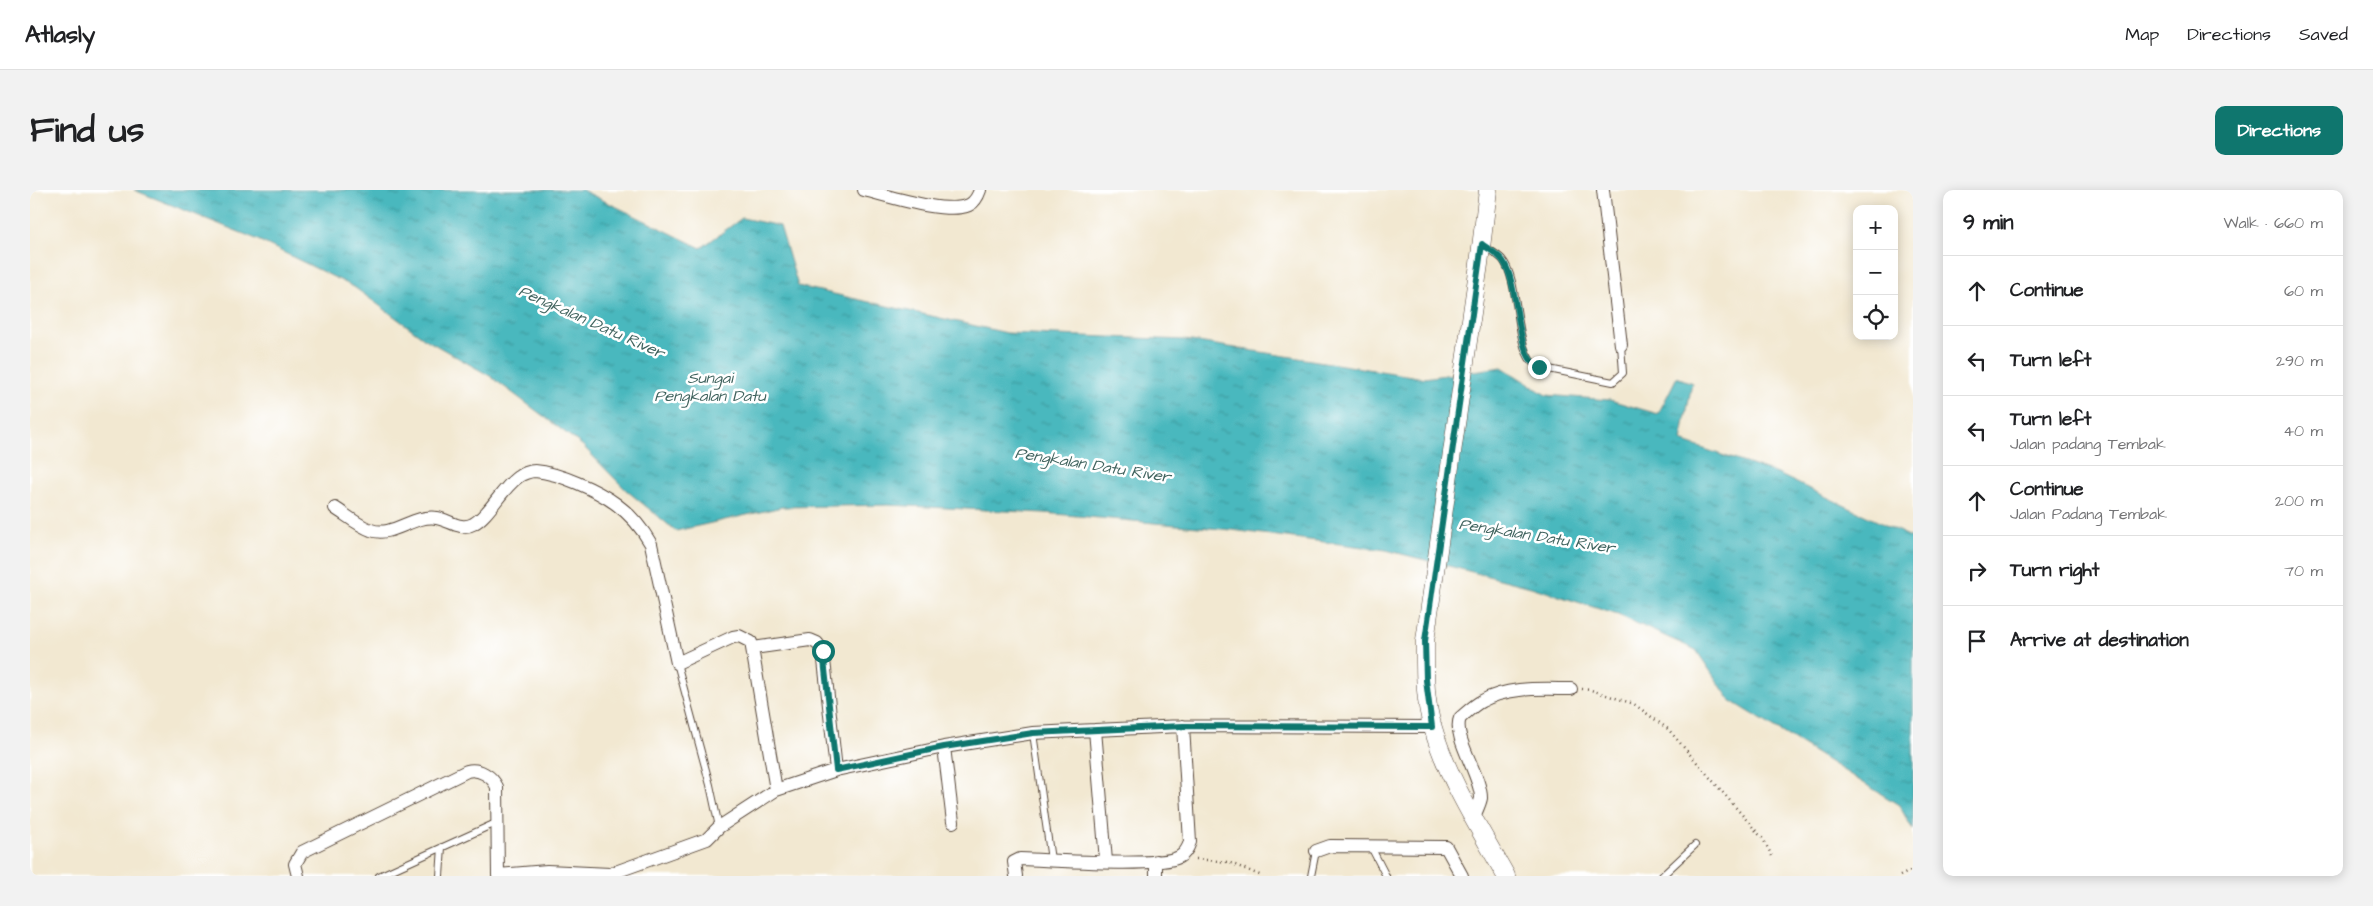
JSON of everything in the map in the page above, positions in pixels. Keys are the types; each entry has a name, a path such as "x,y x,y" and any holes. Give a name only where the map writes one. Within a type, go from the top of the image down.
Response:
{"main road":[{"path":"1488,190 1482,244 1425,641 1426,680 1432,727 1440,750 1506,876"}],"street":[{"path":"864,190 944,208 970,205 980,190"},
{"path":"1603,190 1621,345"},
{"path":"335,508 372,530 392,531 412,520 436,518 460,527 473,525 485,515 499,494 519,476 533,470 559,476 605,496 618,505 645,533 651,544 677,663 739,636 751,642 776,790"},
{"path":"753,648 810,640 817,643 823,651 836,770"},
{"path":"1474,817 1481,800 1479,787 1458,729 1460,718 1482,701 1500,694 1525,689 1571,689"},
{"path":"298,876 295,864 298,855 302,852 470,770 481,772 495,784 498,822 498,875 547,871 610,874 707,839 719,827 776,790 836,770 944,747 1033,733 1183,726 1432,727"},
{"path":"1016,876 1014,866 1017,860 1106,862 1172,860 1180,857 1190,842 1183,726"},
{"path":"1095,730 1106,862"},
{"path":"944,747 953,822"},
{"path":"1316,850 1330,846 1446,847 1462,876"},
{"path":"1156,861 1156,876"}],"lane":[{"path":"1482,244 1502,259 1508,271 1520,318 1522,344 1533,364 1587,378 1613,382 1623,373 1621,345"},
{"path":"677,663 710,785 719,827"},
{"path":"1033,733 1051,860"},
{"path":"380,876 498,822"},
{"path":"1662,876 1695,845"},
{"path":"440,876 442,847"},
{"path":"1371,847 1386,876"},
{"path":"1312,876 1316,850"}],"path":[{"path":"1571,689 1591,690 1634,704 1668,729 1763,839 1772,856"},
{"path":"1180,857 1228,862 1262,876"},
{"path":"1900,876 1910,871"}],"water":[{"name":"Sungai Pengkalan Datu","path":"134,190 582,190 701,248 742,218 780,226 798,286 1007,333 1185,340 1424,378 1502,367 1546,395 1610,400 1658,414 1677,377 1692,383 1681,441 1780,475 1913,538 1913,830 1899,805 1730,700 1696,650 1618,615 1531,587 1386,550 1232,530 1044,513 889,505 782,507 676,531 626,490 582,445 490,376 425,339 354,287 254,238"}],"route":[{"path":"823,651 836,770 944,747 1033,733 1183,726 1432,727 1426,680 1425,641 1482,244 1502,259 1508,271 1520,318 1522,344 1530,361 1539,367"}],"water label":[{"name":"Pengkalan Datu River","path":"592,321"},
{"name":"Pengkalan Datu River","path":"1093,464"},
{"name":"Pengkalan Datu River","path":"1537,535"}]}
